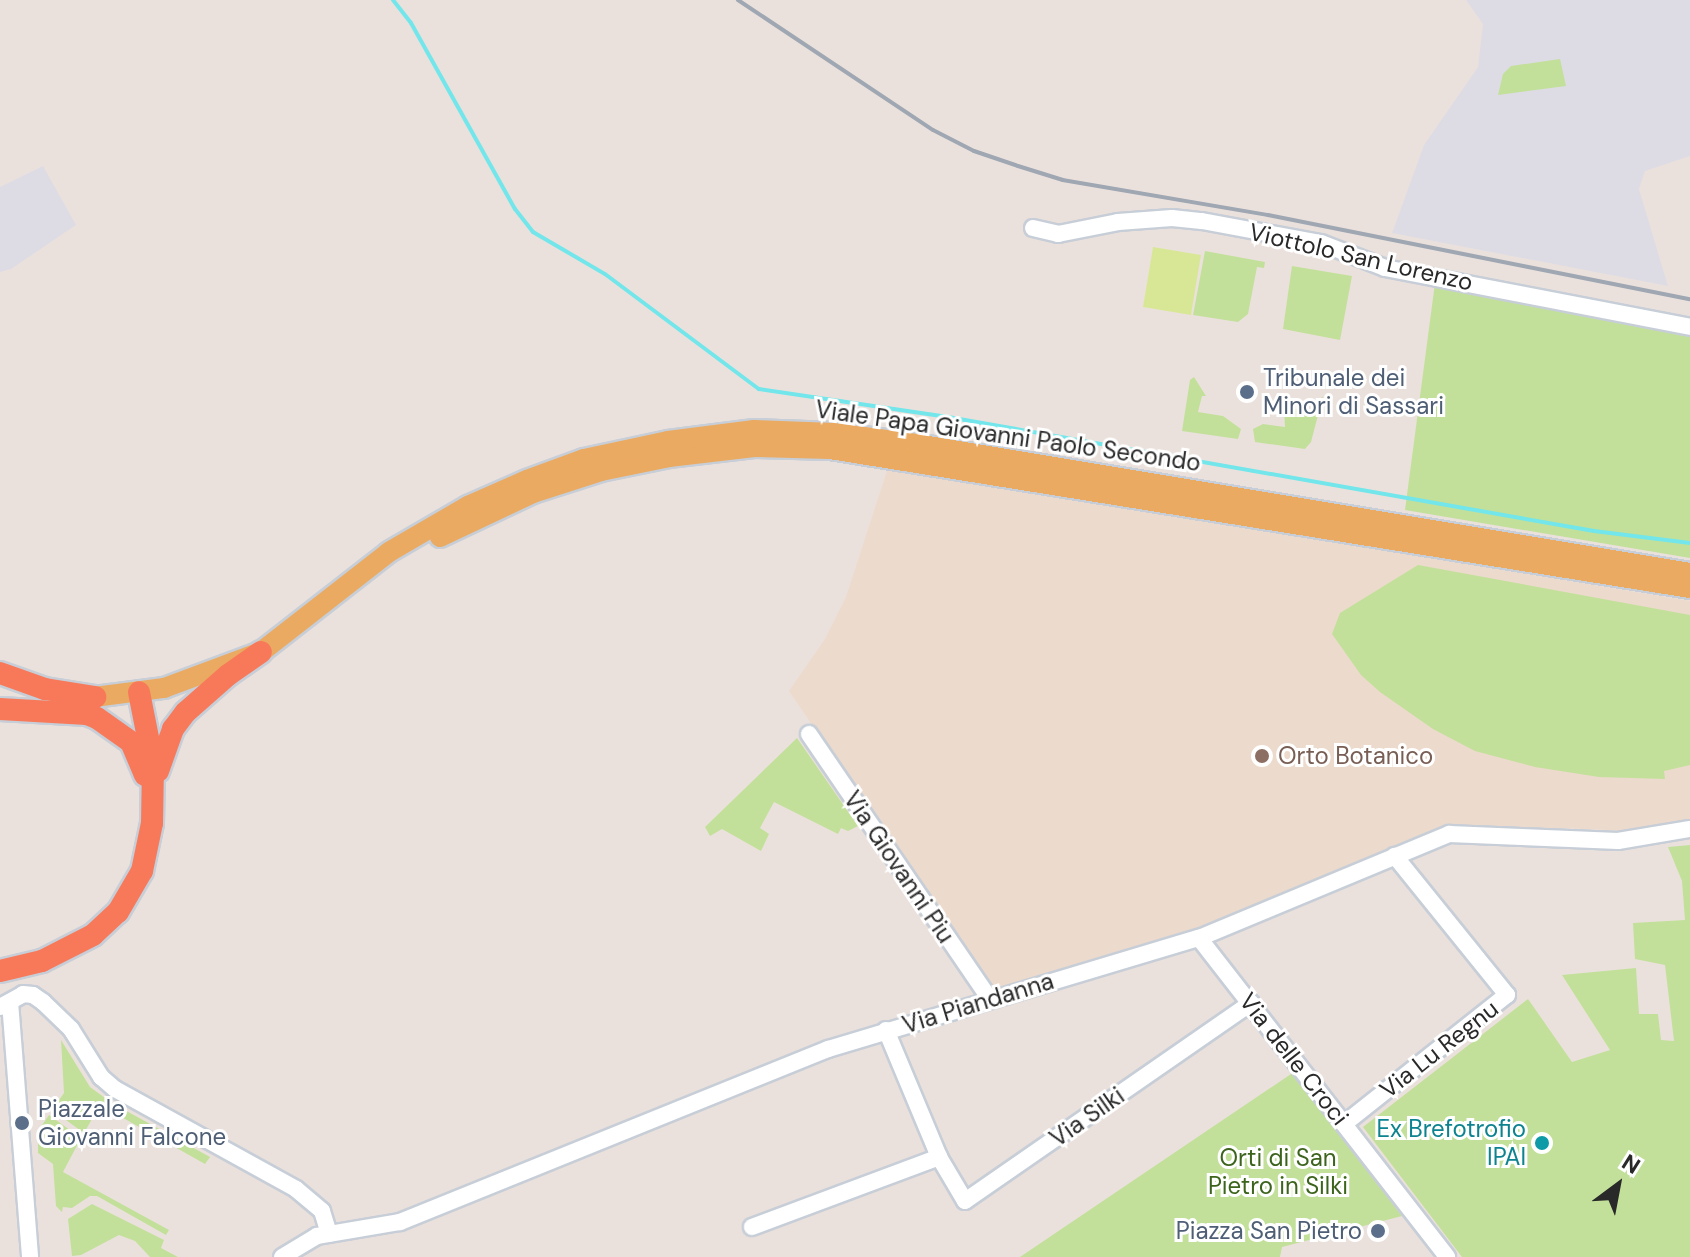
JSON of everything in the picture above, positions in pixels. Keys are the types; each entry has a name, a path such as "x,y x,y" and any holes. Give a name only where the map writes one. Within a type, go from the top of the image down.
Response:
{"highway":[{"path":"0,971 42,961 93,935 126,900 145,863 160,756 173,729 201,697 261,652"},
{"path":"0,673 45,689 95,697"},
{"path":"139,692 153,763 152,804"},
{"path":"0,709 87,714 112,726 138,754 152,804"},
{"path":"0,956 56,954"}],"main road":[{"name":"Viale Papa Giovanni Paolo Secondo","path":"0,709 139,692 185,682 261,652 349,587 389,552 468,506 584,459 668,441 754,430 834,433 916,444 1690,573"},
{"name":"Viale Papa Giovanni Paolo Secondo","path":"349,587 458,527 533,493 601,471 669,457 756,447 830,449 973,469 1690,588"}],"street":[{"name":"Viottolo San Lorenzo","path":"1033,228 1058,234 1118,222 1172,218 1202,221 1321,243 1385,268 1690,327"},
{"name":"Via Giovanni Piu","path":"809,734 990,999"},
{"name":"Via Piandanna","path":"282,1257 325,1235 400,1222 828,1049 1199,938 1449,834 1618,841 1690,829"},
{"name":"Via Lu Regnu","path":"1344,1124 1507,995 1395,856"},
{"name":"Via delle Croci","path":"1199,938 1447,1257"},
{"path":"11,1001 65,1035 95,1085 110,1097 291,1197 319,1219 325,1235"},
{"path":"11,1001 30,1257"},
{"name":"Via Silki","path":"886,1030 939,1157 965,1201 1251,1003"},
{"path":"752,1227 939,1157"}],"shaded area":[{"path":"1466,0 1690,0 1690,156 1645,171 1639,189 1668,286 1392,233 1424,145 1478,67 1483,24"},
{"path":"43,166 76,225 11,269 0,272 0,187"},
{"name":"Orto Botanico","path":"888,468 1690,601 1690,822 1633,831 1561,828 1446,835 1387,851 1204,929 994,991 789,691 825,639 846,597"}],"green space":[{"path":"1560,59 1566,86 1498,95 1503,74 1511,66"},
{"path":"1153,247 1201,255 1191,315 1143,307"},
{"path":"1205,251 1265,262 1264,268 1257,267 1248,314 1238,322 1193,315"},
{"path":"1292,266 1352,276 1340,340 1283,329"},
{"path":"1435,283 1690,336 1690,558 1405,510"},
{"path":"1194,377 1206,396 1202,396 1198,412 1223,416 1241,429 1238,439 1182,431 1190,380"},
{"path":"1323,396 1311,442 1305,449 1255,442 1253,429 1263,424 1285,427 1284,409 1311,409"},
{"path":"1418,565 1690,615 1690,765 1664,771 1665,779 1599,777 1535,767 1475,751 1433,729 1380,692 1361,675 1332,634 1340,613"},
{"path":"797,738 858,826 848,831 841,828 838,834 774,802 760,828 769,834 761,851 722,829 710,836 705,827"},
{"path":"1690,845 1690,1257 1462,1257 1363,1127 1528,999 1572,1062 1610,1050 1562,975 1636,968 1639,1014 1658,1014 1661,1040 1674,1041 1665,965 1635,959 1633,923 1685,920 1682,881 1668,847"},
{"path":"61,1040 90,1087 112,1103 210,1157 205,1164 100,1105 84,1133 52,1110 64,1093"},
{"name":"Orti di San Pietro in Silki","path":"1294,1072 1402,1216 1282,1247 1280,1257 1020,1257"},
{"path":"49,1115 81,1138 63,1172 169,1230 166,1235 97,1196 90,1196 72,1208 63,1207 62,1212 56,1206 53,1164 38,1153 38,1131"},
{"path":"92,1204 164,1240 161,1248 178,1257 150,1257 135,1241 119,1235 81,1255 72,1256 68,1219"}],"waterway":[{"path":"393,0 411,23 515,209 533,232 605,274 759,389 948,417 1594,531 1690,543"}],"railway":[{"path":"738,0 933,130 974,151 1018,166 1063,180 1268,215 1690,299"}],"place":[{"name":"Tribunale dei Minori di Sassari","path":"1247,392"},
{"name":"Orto Botanico","path":"1262,756"},
{"name":"Piazzale Giovanni Falcone","path":"22,1123"},
{"name":"Ex Brefotrofio IPAI","path":"1542,1143"},
{"name":"Piazza San Pietro","path":"1378,1231"}]}
